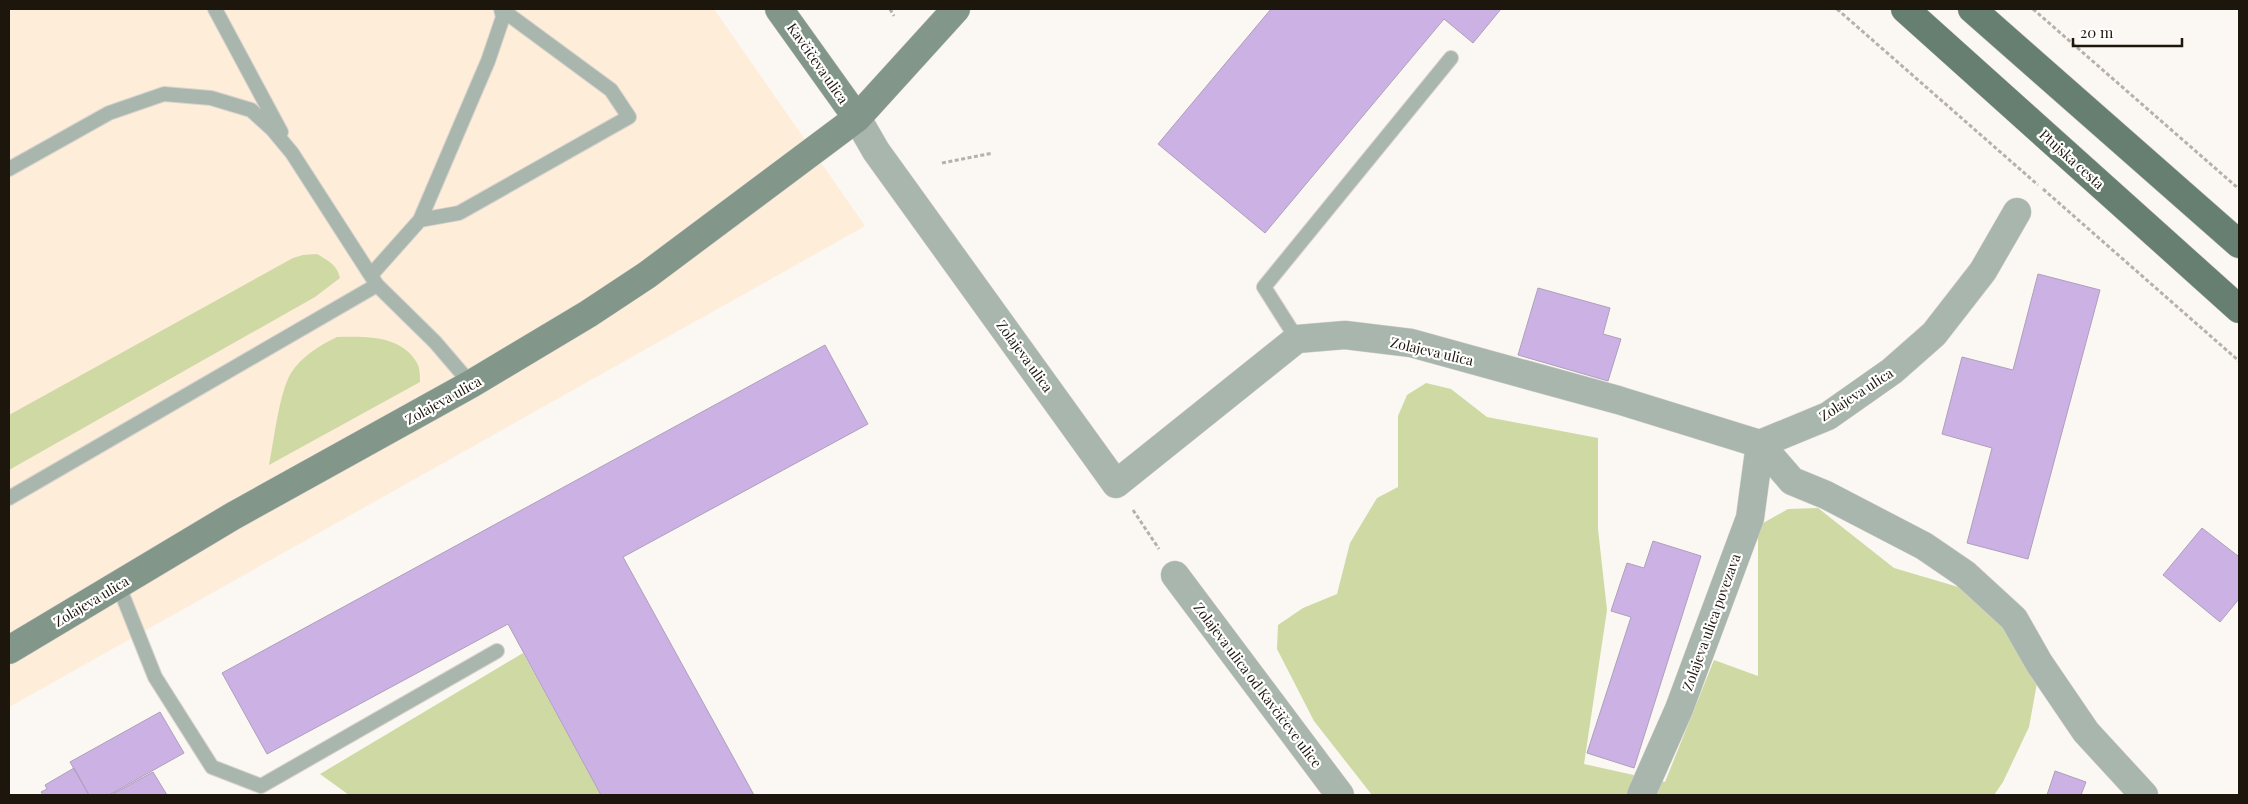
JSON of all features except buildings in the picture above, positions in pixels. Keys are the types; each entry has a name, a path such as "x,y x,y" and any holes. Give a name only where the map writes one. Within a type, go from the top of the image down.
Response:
{"main road":[{"name":"Ptujska cesta","path":"1905,9 2239,308"},
{"path":"1972,9 2239,244"}],"street":[{"name":"Kavčičeva ulica","path":"779,9 857,118"},
{"name":"Zolajeva ulica","path":"9,650 233,516 471,384 588,314 647,275 857,118 956,9"},
{"name":"Zolajeva ulica","path":"857,118 876,151 1116,484"},
{"name":"Zolajeva ulica","path":"1297,339 1345,335 1411,343 1618,400 1760,444 1828,416 1892,371 1934,334 1983,270 2017,212"},
{"path":"1116,484 1297,339"},
{"path":"1760,444 1792,480 1858,510 1924,546 1965,574 2014,619 2039,663 2086,732 2144,795"},
{"name":"Zolajeva ulica povezava","path":"1641,795 1678,708 1750,518 1760,444"},
{"name":"Zolajeva ulica od Kavčičeve ulice","path":"1175,575 1340,795"}],"lane":[{"path":"215,9 292,153 374,280 435,342 471,384"},
{"path":"420,220 458,213 629,117 611,90 501,9"},
{"path":"9,498 374,280 420,220 488,60 503,17 501,9"},
{"path":"1297,339 1264,287 1451,58"},
{"path":"9,169 109,113 164,94 211,98 251,110 272,129 292,153"},
{"path":"118,584 154,677 212,767 261,786 497,651"}],"path":[{"path":"890,9 894,16"},
{"path":"2033,9 2239,190"},
{"path":"942,163 993,153"},
{"path":"1116,484 1175,575"}],"shaded area":[{"path":"9,9 714,9 865,226 9,707"}],"green space":[{"path":"317,254 335,267 340,278 315,297 9,470 9,415 293,258"},
{"path":"337,337 371,337 392,342 402,347 417,363 420,382 269,465 283,392 291,373 311,352"},
{"path":"1426,383 1451,389 1487,417 1598,438 1598,529 1607,610 1584,764 1665,782 1714,660 1758,676 1758,526 1788,509 1818,508 1894,568 1965,589 2009,629 2037,683 2029,727 2003,782 1994,795 1372,795 1314,721 1277,649 1278,625 1303,608 1337,594 1350,543 1377,498 1398,487 1398,416 1407,395"},
{"path":"523,653 601,795 349,795 320,774"}]}
